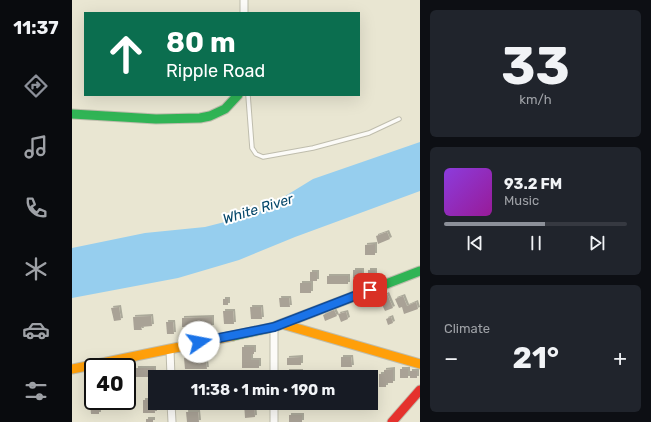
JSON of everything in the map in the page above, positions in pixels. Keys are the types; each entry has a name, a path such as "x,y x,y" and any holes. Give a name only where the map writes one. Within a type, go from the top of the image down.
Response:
{"street":[{"path":"244,0 244,12"},
{"path":"72,114 156,119 200,118 210,116 225,109 237,96"},
{"path":"72,369 278,326 420,270"},
{"path":"278,326 420,364"},
{"path":"275,370 278,326"},
{"path":"170,348 170,370"},
{"path":"392,422 420,390"},
{"path":"171,410 172,422"},
{"path":"274,410 274,422"}],"lane":[{"path":"248,96 252,148 256,154 263,157 313,148 369,133 400,119"}],"water":[{"path":"420,142 420,191 295,237 239,260 178,278 72,298 72,248 145,233 205,227 256,214 313,179"}],"building":[{"path":"387,232 390,239 378,244 376,236"},
{"path":"375,244 375,255 365,255 365,245"},
{"path":"353,270 362,270 362,278 353,278"},
{"path":"368,270 375,270 375,278 368,278"},
{"path":"310,272 317,272 317,281 310,281"},
{"path":"327,276 348,276 348,284 327,284"},
{"path":"300,283 311,283 311,293 300,293"},
{"path":"387,294 393,308 385,311 379,298"},
{"path":"403,296 407,306 416,302 418,309 404,314 402,307 399,308 395,299"},
{"path":"279,298 289,298 290,307 280,307"},
{"path":"223,299 228,299 228,305 223,305"},
{"path":"119,307 121,320 114,321 111,308"},
{"path":"250,307 261,307 262,319 251,319"},
{"path":"334,310 337,316 325,321 323,315"},
{"path":"223,311 233,311 234,324 224,324"},
{"path":"346,312 348,319 341,322 338,314"},
{"path":"151,316 152,326 141,327 142,330 134,330 133,317"},
{"path":"212,317 212,327 182,327 182,318"},
{"path":"391,317 393,323 388,325 386,319"},
{"path":"166,322 173,322 174,334 167,334"},
{"path":"242,347 254,347 254,354 251,354 251,360 259,360 259,368 242,368"},
{"path":"301,357 301,365 287,365 287,358"},
{"path":"341,357 351,357 352,367 341,367"},
{"path":"184,358 197,360 197,363 206,362 207,369 185,369"},
{"path":"136,368 154,368 154,370 148,370 148,377 136,377"},
{"path":"393,369 393,383 386,383 386,387 379,387 379,374 384,374 384,370"},
{"path":"400,369 408,369 408,378 400,378"},
{"path":"410,371 417,371 417,378 410,378"},
{"path":"143,400 148,400 148,410 155,410 155,413 143,413"},
{"path":"91,410 99,410 99,414 91,414"},
{"path":"244,410 254,410 255,417 245,418"},
{"path":"186,412 198,412 199,422 187,422"},
{"path":"289,415 302,415 302,422 289,422"},
{"path":"146,419 153,419 153,422 146,422"}],"traffic: fast":[{"path":"72,114 156,119 200,118 210,116 225,109 237,96"},
{"path":"233,336 274,327 420,271"}],"traffic: slow":[{"path":"282,324 420,364"},
{"path":"72,369 233,336"}],"traffic: jam":[{"path":"392,422 420,390"}],"route":[{"path":"199,342 274,327 370,290"}],"water label":[{"name":"White River","path":"258,209"}]}
